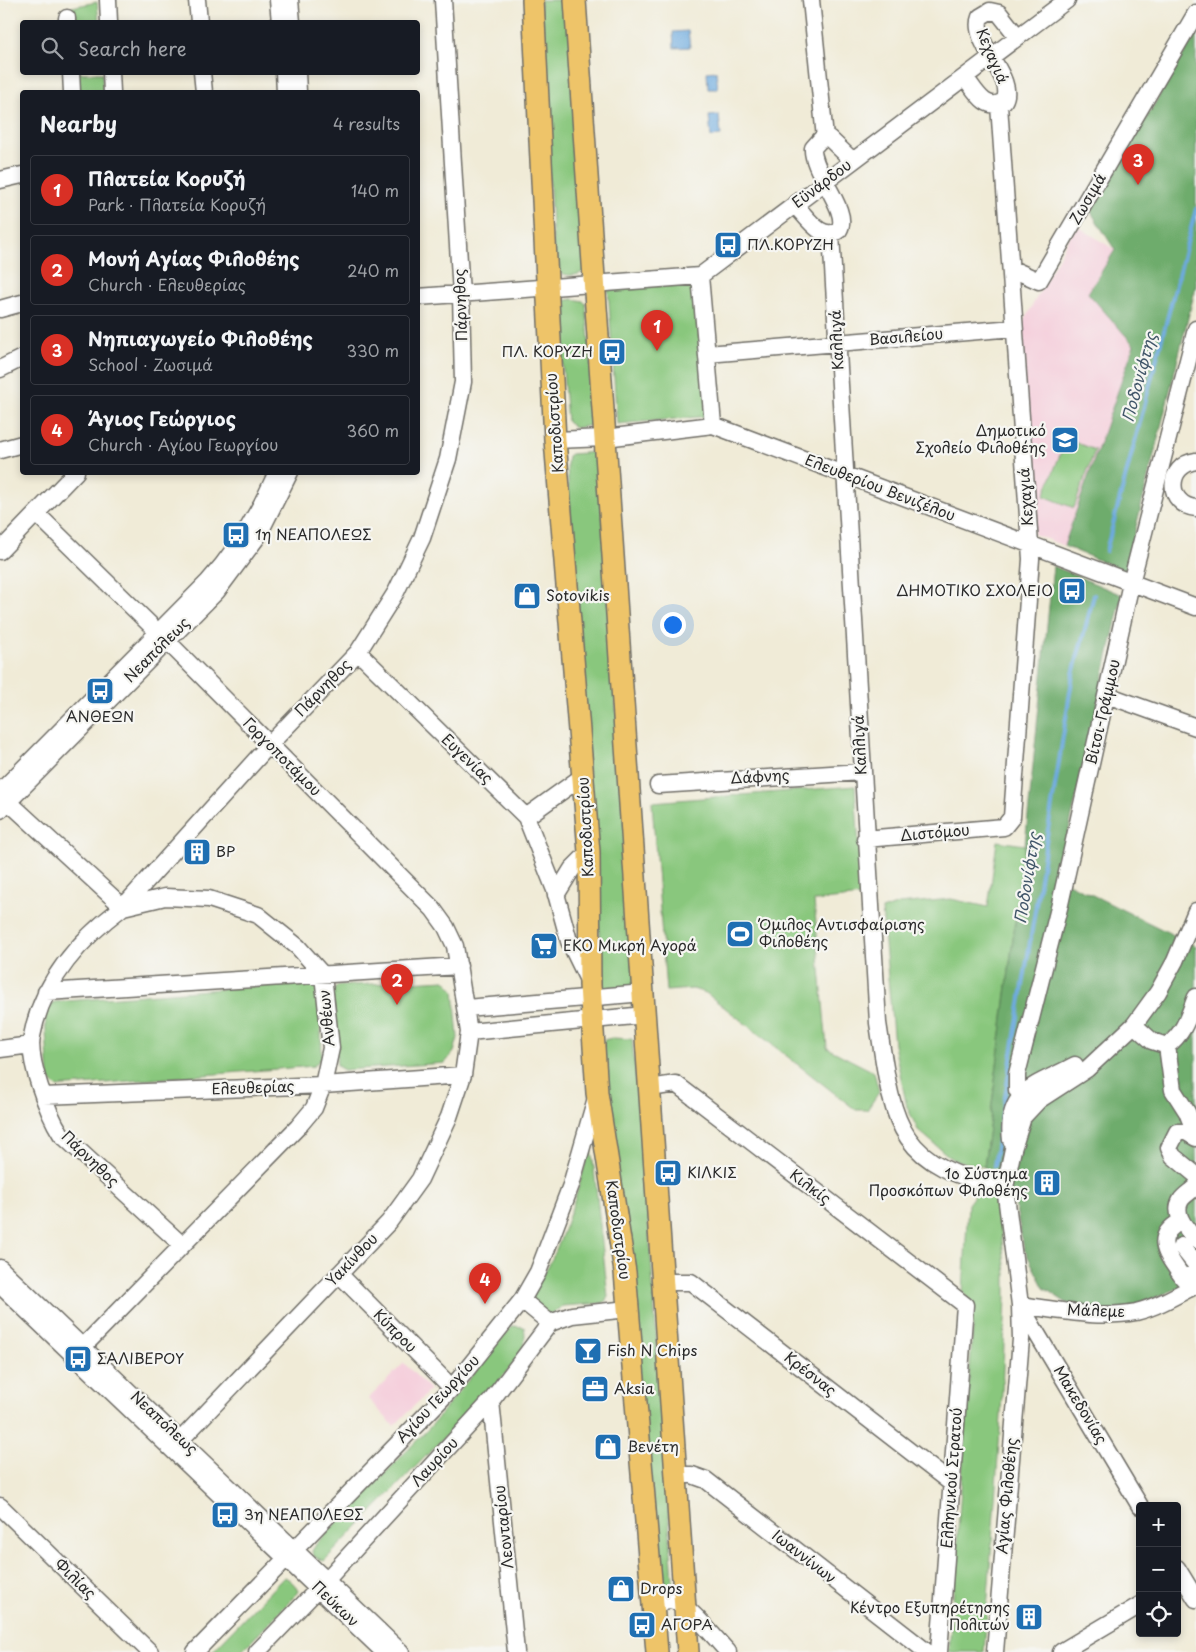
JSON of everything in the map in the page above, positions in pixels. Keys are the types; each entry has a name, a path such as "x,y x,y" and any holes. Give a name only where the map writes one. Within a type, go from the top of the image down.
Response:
{"main road":[{"name":"Καποδιστρίου","path":"534,0 555,440 590,852 591,1001 597,1093 625,1272 657,1652"},
{"path":"575,0 688,1652"}],"street":[{"path":"108,0 109,20"},
{"path":"197,0 199,20"},
{"path":"278,0 280,20"},
{"path":"290,0 292,20"},
{"name":"Πάρνηθος","path":"182,1245 61,1134 53,1121 43,1096 31,1045 32,1036 46,992 77,949 98,927 123,907 270,744 358,652 396,592 422,538 448,459 463,382 461,294 443,0"},
{"path":"811,0 825,138 833,140 853,161"},
{"name":"Εϋνάρδου","path":"700,276 1067,0"},
{"name":"Κεχαγιά","path":"965,77 984,101 991,106 1004,102 1007,93 978,26 980,18 991,6 1018,37"},
{"name":"Ζωσιμά","path":"1012,270 1039,281 1196,13"},
{"path":"71,75 72,90"},
{"path":"111,75 112,90"},
{"path":"202,75 204,90"},
{"path":"284,75 285,90"},
{"path":"296,75 298,90"},
{"name":"Κεχαγιά","path":"999,105 1031,559 1028,621 1012,817 1004,827"},
{"name":"Καλλιγά","path":"825,138 814,144 812,152 842,222 839,230 831,234 844,474 865,839 878,1022 890,1101 898,1122 911,1143 939,1167 978,1182 1005,1187"},
{"path":"0,180 20,175"},
{"path":"795,205 822,233 831,234"},
{"path":"420,297 700,276 714,425"},
{"path":"0,309 20,304"},
{"name":"Βασιλείου","path":"707,354 1014,328"},
{"name":"Βίτσι-Γράμμου","path":"1025,1102 1017,1090 1017,1074 1060,904 1131,583 1166,478 1196,329"},
{"path":"0,369 20,359"},
{"name":"Ελευθερίου Βενιζέλου","path":"555,440 606,438 714,425 1196,608"},
{"path":"0,450 20,445"},
{"path":"1196,461 1181,466 1166,478 1180,501 1196,508"},
{"path":"0,551 73,475"},
{"name":"Νεαπόλεως","path":"2,800 162,636 230,558 253,522 276,475"},
{"name":"Νεαπόλεως","path":"162,636 217,591 239,564 275,505 289,475"},
{"name":"Γοργοποτάμου","path":"37,514 162,636 433,909 455,946 469,1032"},
{"name":"Ευγενίας","path":"358,652 526,817"},
{"path":"1107,695 1196,727"},
{"name":"Δάφνης","path":"658,785 862,772"},
{"path":"583,776 526,817 556,895 569,941 591,1001"},
{"path":"2,800 123,907"},
{"name":"Διστόμου","path":"865,839 1004,827"},
{"path":"556,895 572,869 590,852"},
{"name":"Ανθέων","path":"78,1352 298,1128 314,1108 323,1085 331,1048 323,975 298,947 258,915 209,899 165,897 123,907"},
{"path":"1025,1102 1081,1062 1098,1056 1134,1025 1158,992 1175,962 1196,911"},
{"path":"46,992 459,966"},
{"path":"466,1008 591,1001 644,993"},
{"path":"1167,1046 1178,1038 1186,1026 1196,997"},
{"path":"469,1032 591,1001 645,1015"},
{"path":"1134,1025 1152,1042 1167,1046"},
{"name":"Υακίνθου","path":"177,1444 389,1222 420,1179 449,1117 463,1075 469,1032"},
{"path":"0,1049 31,1045"},
{"path":"1167,1046 1173,1090 1187,1112 1196,1136"},
{"name":"Ελευθερίας","path":"43,1096 323,1085 463,1075"},
{"name":"Κιλκίς","path":"650,1088 676,1084 965,1305"},
{"name":"Αγίου Γεωργίου","path":"195,1652 452,1388 522,1300 538,1272 571,1185 597,1093"},
{"name":"Αγίας Φιλοθέης","path":"995,1644 1021,1340 1020,1305 1005,1187 1012,1149 1011,1114 1014,1103 1025,1102"},
{"path":"1196,1136 1186,1132 1177,1132 1169,1148 1173,1156 1196,1175"},
{"path":"1196,1186 1181,1199 1178,1207 1180,1221 1196,1240"},
{"path":"1180,1221 1170,1226 1165,1233 1164,1243 1169,1257 1183,1278 1196,1272"},
{"path":"1181,1246 1196,1265"},
{"name":"Νεαπόλεως","path":"0,1268 4,1288 78,1352 291,1553"},
{"name":"Κύπρου","path":"339,1274 452,1388"},
{"name":"Κρέσνας","path":"663,1282 691,1282 951,1483"},
{"name":"Μάλεμε","path":"1020,1305 1115,1315 1137,1311 1164,1302 1196,1285"},
{"path":"522,1300 550,1323 572,1315 628,1309"},
{"name":"Ελληνικού Στρατού","path":"939,1652 965,1305"},
{"name":"Μακεδονίας","path":"1020,1305 1138,1502"},
{"name":"Λαυρίου","path":"257,1652 323,1584 491,1401 550,1323"},
{"path":"1021,1340 1031,1330 1037,1333"},
{"name":"Λεονταρίου","path":"491,1401 516,1652"},
{"name":"Ιωαννίνων","path":"676,1475 692,1475 706,1480 927,1652"},
{"name":"Φιλίας","path":"0,1506 150,1652"},
{"name":"Πεύκων","path":"291,1553 323,1584 401,1652"},
{"path":"1184,1575 1196,1599"},
{"name":"Πεύκων","path":"323,1584 384,1652"},
{"path":"653,1609 660,1602 668,1600 677,1602 728,1652"},
{"path":"1061,1652 1136,1607"},
{"path":"995,1644 1003,1652"}],"shaded area":[{"name":"Δημοτικό Σχολείο Φιλοθέης","path":"1076,225 1115,250 1088,293 1134,345 1064,546 1034,534 1020,328"},
{"path":"404,1363 430,1390 394,1426 368,1399"}],"green space":[{"path":"540,0 567,0 586,270 576,275 557,272 554,264"},
{"path":"97,2 99,20 73,20 72,7"},
{"path":"1196,33 1196,286 1125,571 1064,546 1134,345 1088,293 1115,250 1091,212"},
{"path":"76,75 102,75 103,90 77,90"},
{"path":"694,284 710,416 617,424 608,287"},
{"path":"573,299 583,301 586,304 596,422 593,425 575,428 567,422 558,306 562,301"},
{"path":"1066,439 1095,450 1074,508 1044,496"},
{"path":"598,452 636,988 603,990 567,465 568,456 571,454"},
{"path":"1053,566 1122,595 1058,878 1196,946 1196,1281 1122,1311 1077,1310 1044,1288 1024,1249 1013,1194 984,1167 1025,845"},
{"name":"Όμιλος Αντισφαίρισης Φιλοθέης","path":"855,786 862,896 814,901 827,1048 874,1072 879,1092 867,1110 856,1110 706,993 693,989 666,991 652,802"},
{"path":"997,841 1025,845 984,1167 952,1159 918,1130 907,1107 894,1045 882,910 899,904 951,899 988,907"},
{"path":"445,980 454,990 458,1038 454,1052 445,1063 344,1070 337,1066 332,993 337,986"},
{"path":"312,982 319,987 322,1057 314,1066 57,1087 49,1080 45,1015 54,1002"},
{"path":"612,1038 632,1039 644,1156 674,1594 664,1597 602,1057 604,1040"},
{"path":"590,1148 593,1160 608,1297 604,1303 563,1306 548,1316 531,1305 538,1284 552,1259 565,1226"},
{"path":"977,1192 997,1197 1006,1274 1001,1416 984,1652 949,1652 973,1326 972,1305 963,1292 968,1204"},
{"path":"512,1326 524,1327 524,1343 519,1356 499,1381 324,1561 313,1556 312,1551 317,1543 432,1425"},
{"path":"284,1577 290,1580 297,1588 298,1591 294,1597 241,1652 212,1652"}],"water":[{"path":"688,31 690,47 674,48 673,32"},
{"path":"716,71 718,89 708,89 707,72"},
{"path":"719,115 721,136 711,137 709,116"}],"waterway":[{"name":"Ποδονίφτης","path":"1106,551 1196,209"},
{"name":"Ποδονίφτης","path":"994,1166 1073,674 1094,595"}],"place":[{"name":"Νηπιαγωγείο Φιλοθέης","path":"1138,185"},
{"name":"ΠΛ.ΚΟΡΥΖΗ","path":"728,245"},
{"name":"Πλατεία Κορυζή","path":"657,351"},
{"name":"ΠΛ. ΚΟΡΥΖΗ","path":"612,352"},
{"name":"Δημοτικό Σχολείο Φιλοθέης","path":"1065,440"},
{"name":"1η ΝΕΑΠΟΛΕΩΣ","path":"236,535"},
{"name":"ΔΗΜΟΤΙΚΟ ΣΧΟΛΕΙΟ","path":"1072,591"},
{"name":"Sotovikis","path":"527,596"},
{"name":"ΑΝΘΕΩΝ","path":"100,691"},
{"name":"BP","path":"197,852"},
{"name":"Όμιλος Αντισφαίρισης Φιλοθέης","path":"740,934"},
{"name":"ΕΚΟ Μικρή Αγορά","path":"544,946"},
{"name":"Μονή Αγίας Φιλοθέης","path":"397,1005"},
{"name":"ΚΙΛΚΙΣ","path":"668,1173"},
{"name":"1ο Σύστημα Προσκόπων Φιλοθέης","path":"1047,1183"},
{"name":"Άγιος Γεώργιος","path":"485,1304"},
{"name":"Fish N Chips","path":"588,1351"},
{"name":"ΣΑΛΙΒΕΡΟΥ","path":"78,1359"},
{"name":"Aksia","path":"595,1389"},
{"name":"Βενέτη","path":"608,1447"},
{"name":"3η ΝΕΑΠΟΛΕΩΣ","path":"225,1515"},
{"name":"Drops","path":"621,1589"},
{"name":"Κέντρο Εξυπηρέτησης Πολιτών","path":"1029,1617"},
{"name":"ΑΓΟΡΑ","path":"642,1625"}]}
